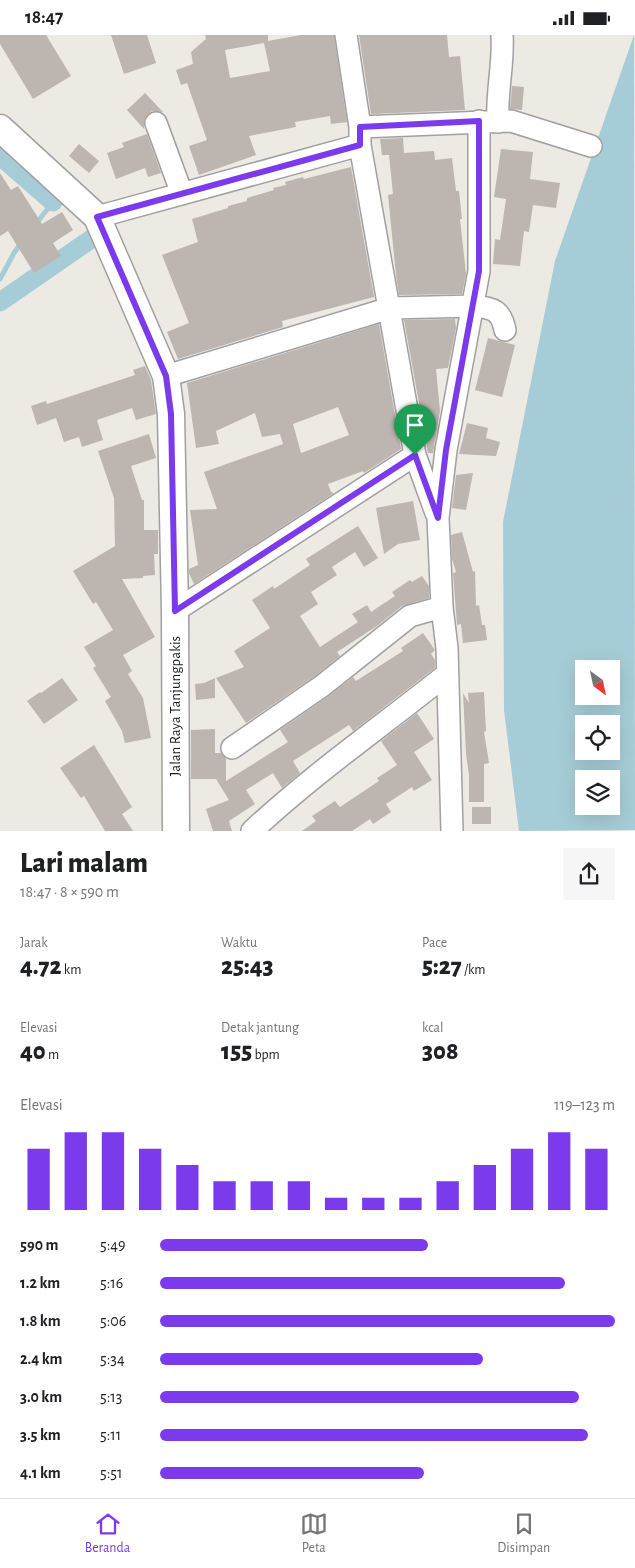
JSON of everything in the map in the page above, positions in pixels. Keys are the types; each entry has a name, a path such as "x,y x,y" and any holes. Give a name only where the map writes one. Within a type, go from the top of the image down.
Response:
{"street":[{"path":"346,35 360,136 415,455 438,518"},
{"path":"452,831 447,648 442,607 438,518 446,450 479,271 488,121 497,107 503,48 502,35"},
{"path":"97,217 182,194 360,136 488,121 511,121 591,147"},
{"path":"156,123 182,194"},
{"name":"Jalan Raya Tanjungpakis","path":"0,128 97,217 166,376 171,414 175,611 176,831"},
{"path":"166,376 390,308 486,307 496,311 501,316 505,330"},
{"path":"175,611 415,455"},
{"path":"232,748 322,686 410,616 442,607"},
{"path":"252,831 273,811 326,768 447,674"}],"water":[{"path":"634,35 635,830 519,831 504,710 503,522 555,261"}],"building":[{"path":"0,35 46,35 71,76 33,99 0,44"},
{"path":"111,35 147,35 156,63 124,74"},
{"path":"205,35 268,35 268,41 301,35 334,35 347,122 331,124 330,116 295,122 296,127 249,136 256,155 199,175 189,146 207,140 187,83 181,85 176,70 193,64 191,52 206,39","holes":["264,43 270,71 230,78 225,50"]},
{"path":"359,35 447,35 449,57 460,56 465,110 371,114"},
{"path":"512,86 524,87 522,110 510,109"},
{"path":"145,93 163,112 152,111 147,115 144,121 144,129 127,110"},
{"path":"147,134 161,173 148,177 145,168 116,179 107,153 124,147 122,143"},
{"path":"403,138 404,153 434,151 435,160 452,158 456,191 459,191 462,219 460,219 466,274 462,294 399,295 388,195 393,194 389,155 382,155 380,139"},
{"path":"79,144 99,161 89,173 69,156"},
{"path":"501,149 533,152 530,179 560,183 556,208 533,205 529,232 524,231 520,266 493,264 495,239 500,240 506,199 494,197"},
{"path":"351,167 374,297 282,321 283,327 178,359 167,332 189,323 162,255 198,242 192,219 247,201 247,198 286,185 285,182"},
{"path":"0,173 11,190 18,186 42,224 62,212 73,230 53,243 61,256 34,273 8,231 0,236"},
{"path":"455,319 456,328 448,368 436,369 440,411 433,453 428,453 404,320"},
{"path":"379,324 401,449 364,473 363,471 328,484 331,492 334,493 194,584 189,569 198,565 190,510 217,509 204,472 283,444 280,434 262,437 255,413 216,431 219,444 196,448 187,383","holes":["338,407 349,435 301,453 293,424"]},
{"path":"488,338 515,345 502,397 475,390"},
{"path":"145,366 151,380 156,414 136,420 132,408 97,420 103,440 82,447 79,437 64,442 56,418 37,425 31,406 46,401 47,404 135,375 133,370"},
{"path":"467,423 488,428 486,438 500,442 496,456 459,454"},
{"path":"149,434 156,458 131,466 142,500 144,500 144,530 158,530 158,554 154,554 155,575 143,576 143,578 122,579 155,637 123,655 132,671 128,674 143,698 151,738 125,743 122,731 105,701 111,697 93,668 96,666 84,647 113,630 96,602 93,604 73,571 115,546 114,498 98,451"},
{"path":"473,473 466,510 452,508 456,475"},
{"path":"413,501 420,540 398,544 384,554 376,508"},
{"path":"358,526 378,558 364,567 355,552 332,567 337,575 311,592 318,604 300,616 320,647 358,622 352,614 367,605 371,612 395,596 392,592 410,580 412,582 422,576 429,586 429,598 402,606 377,626 337,652 340,656 315,676 246,723 216,678 244,667 234,651 270,628 252,600 273,586 274,589 310,565 306,559"},
{"path":"462,532 473,572 475,571 476,606 479,605 482,625 485,625 487,640 463,643 461,624 457,625 453,573 456,572 452,559 451,535"},
{"path":"423,633 435,650 431,654 435,660 435,668 353,731 349,725 293,761 300,773 282,788 273,773 246,790 255,804 229,821 232,831 213,831 206,809 229,800 216,779 191,779 191,730 215,729 215,753 221,753 226,759 226,781 288,742 280,730 353,677 356,681 403,651 401,648"},
{"path":"62,678 78,700 44,724 27,701"},
{"path":"215,678 215,698 196,700 195,684 204,683"},
{"path":"484,692 486,731 484,732 489,763 484,764 484,802 469,802 463,693 469,703 468,693"},
{"path":"417,713 434,739 414,752 432,780 414,791 412,787 386,804 391,812 373,824 370,819 352,831 302,831 316,821 312,816 335,801 340,807 379,781 377,778 397,765 381,741"},
{"path":"94,745 132,807 122,814 133,831 105,831 84,796 81,798 60,768"},
{"path":"472,807 491,807 491,824 472,824"}],"waterway":[{"path":"0,156 53,202"},
{"path":"35,225 53,202"},
{"path":"0,302 94,237"},
{"path":"0,279 21,243"}],"route":[{"path":"479,121 479,271 446,450 438,518 415,455 175,611 171,414 166,376 97,217 360,145 360,127 479,121"}]}
